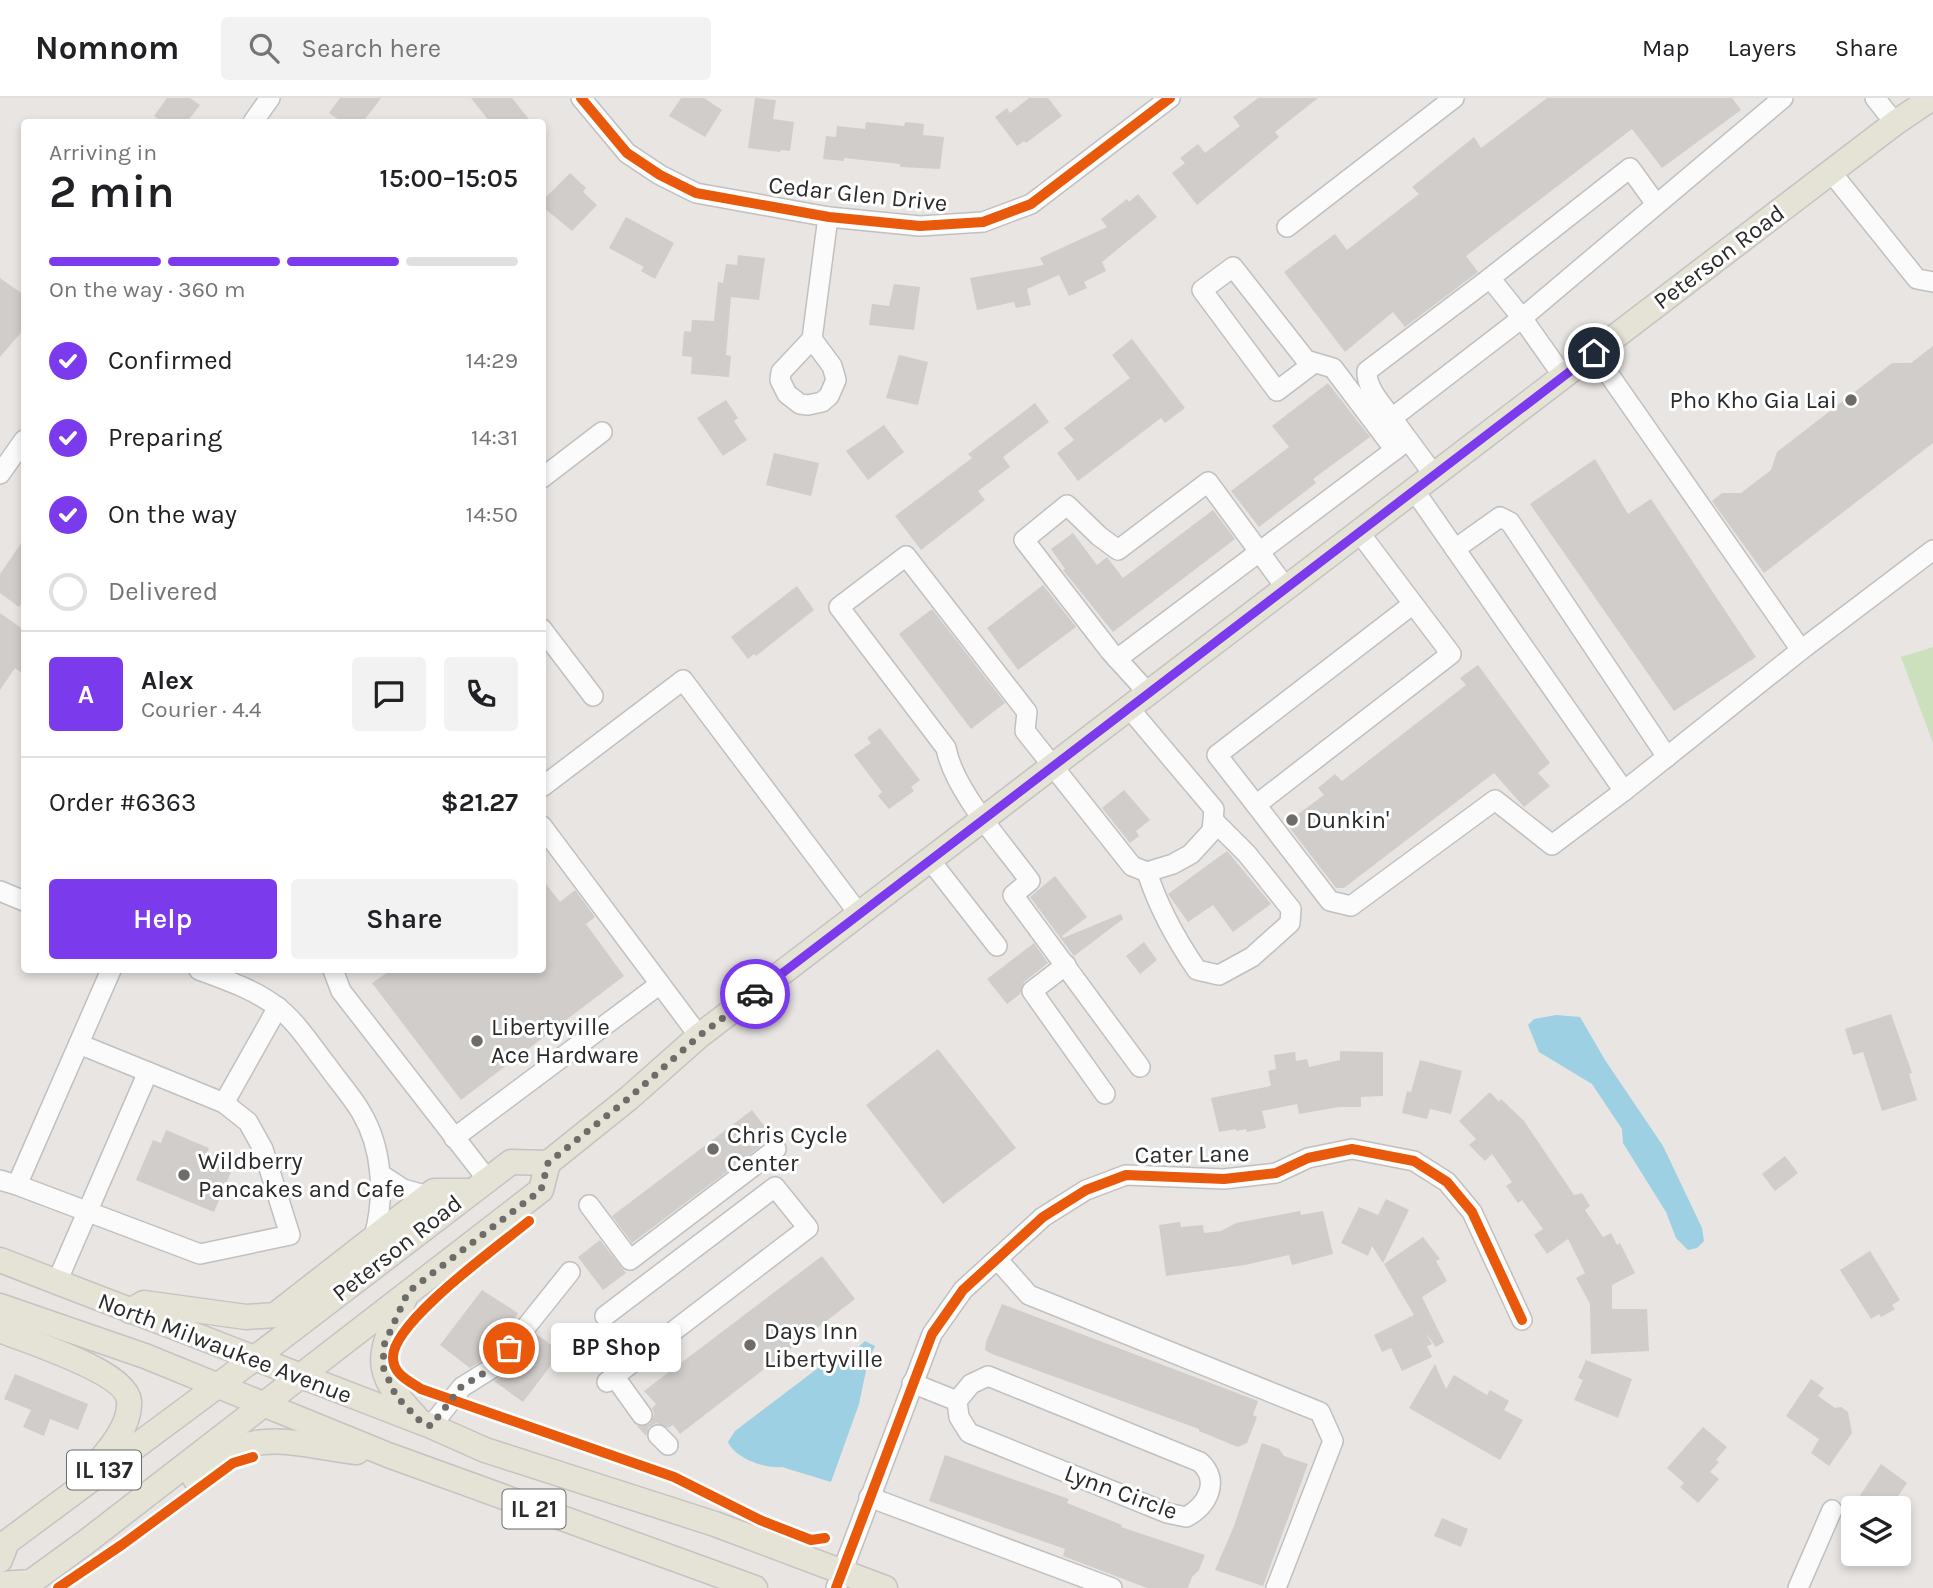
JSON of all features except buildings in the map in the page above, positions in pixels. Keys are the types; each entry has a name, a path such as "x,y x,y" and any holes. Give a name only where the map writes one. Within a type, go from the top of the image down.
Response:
{"main road":[{"name":"Peterson Road","path":"0,1584 31,1582 301,1376 541,1190 548,1163 629,1098 699,1036 1895,123 1924,98"},
{"name":"Peterson Road","path":"1895,123 1932,98"},
{"name":"Peterson Road","path":"255,1358 511,1162 548,1163"},
{"path":"129,1312 144,1303 246,1317 275,1315 434,1191 479,1185"},
{"name":"North Milwaukee Avenue","path":"0,1260 485,1450 715,1524 839,1580 885,1588"},
{"path":"408,1292 384,1345 383,1367 396,1396 426,1425"},
{"name":"North Milwaukee Avenue","path":"0,1306 145,1356 388,1455 755,1588"},
{"path":"0,1330 102,1372 119,1384 128,1396 128,1415 124,1427 99,1462 68,1496"},
{"name":"IL 137","path":"0,1560 7,1542 255,1358"},
{"path":"86,1542 114,1542 219,1461 244,1446 273,1442 388,1455"}],"street":[{"path":"255,119 270,98"},
{"name":"Cedar Glen Drive","path":"581,98 627,153 674,184 709,196 828,216 920,226 950,226 997,218 1041,198 1170,98"},
{"path":"1287,227 1454,98"},
{"path":"1392,418 1522,318 1783,98"},
{"path":"1875,98 1895,123"},
{"path":"1401,445 1392,418 1372,390 1367,371 1630,168 1656,204"},
{"path":"1831,172 1917,279 1933,282"},
{"path":"812,339 828,216"},
{"path":"1314,363 1277,391 1202,290 1233,267 1306,360 1333,368 1401,445 1424,482 1455,549 1624,791"},
{"path":"1490,278 1563,376"},
{"path":"1594,353 1801,650"},
{"path":"546,475 602,432"},
{"path":"0,474 21,444"},
{"path":"1117,659 1401,445"},
{"path":"1140,1067 1013,895 1030,881 957,781 946,747 839,607 906,556 1027,712 1025,731 1132,866 1147,872 1173,864 1191,853 1212,831 1214,809 1139,700 1117,659 1024,540 1067,505 1118,550 1208,482 1286,588"},
{"path":"1455,549 1500,517 1510,522 1667,757"},
{"path":"1256,805 1451,654 1359,532"},
{"path":"1413,604 1217,755 1330,901 1351,906 1495,800 1552,845 1933,550"},
{"path":"546,634 593,696"},
{"path":"546,784 683,680 859,914"},
{"path":"1147,872 1153,892 1182,949 1197,970 1219,975 1252,957 1290,923 1291,909 1247,854 1214,821"},
{"path":"546,831 699,1036"},
{"path":"930,859 997,946"},
{"path":"0,891 21,900"},
{"path":"1066,965 1032,991 1105,1094"},
{"path":"79,1044 224,1103 248,1122 263,1149 290,1235 200,1254 8,1182 79,1044 110,973"},
{"path":"207,973 249,989 278,1007 310,1043 362,1112 376,1147 380,1174 382,1210 374,1237"},
{"path":"335,973 341,991 454,1138 479,1185"},
{"path":"454,1138 660,984"},
{"path":"224,1103 278,1007"},
{"path":"57,1284 148,1072"},
{"path":"589,1205 630,1260 776,1149"},
{"name":"Cater Lane","path":"839,1580 932,1334 963,1290 1054,1210 1086,1190 1126,1175 1237,1177 1276,1173 1308,1158 1352,1149 1414,1161 1447,1182 1472,1212 1522,1320"},
{"path":"380,1174 403,1189 428,1196"},
{"path":"605,1317 775,1187 808,1228 611,1379 642,1415"},
{"path":"997,1259 1029,1296 1320,1412 1333,1441 1276,1588"},
{"path":"426,1425 461,1387 494,1367 570,1272"},
{"name":"Lynn Circle","path":"988,1376 1200,1462 1209,1470 1212,1484 1199,1510 1186,1517 1167,1513 969,1433 959,1417 957,1401 971,1384 988,1376"},
{"path":"912,1384 957,1401"},
{"path":"869,1497 1112,1588"},
{"path":"1798,1588 1832,1510"}],"green space":[{"path":"1933,647 1933,743 1901,657"}],"water":[{"path":"1556,1015 1580,1017 1605,1060 1663,1146 1702,1228 1704,1241 1697,1248 1688,1250 1676,1238 1666,1212 1623,1143 1622,1129 1592,1084 1539,1052 1528,1025 1534,1019"},
{"path":"865,1341 875,1346 868,1361 859,1404 831,1482 782,1467 759,1464 732,1448 728,1442 735,1431 826,1362 853,1352"}],"cycle path":[{"path":"581,98 627,153 660,175 696,193 829,217 920,226 983,222 1031,204 1170,98"},
{"path":"836,1588 932,1334 963,1290 1043,1217 1086,1190 1126,1175 1224,1179 1276,1173 1308,1158 1352,1149 1414,1161 1447,1182 1472,1212 1522,1320"},
{"path":"529,1221 449,1285 409,1325 397,1343 393,1358 399,1373 421,1389 674,1477 760,1520 811,1540 825,1538"},
{"path":"58,1588 233,1463 253,1457"}],"way so far":[{"path":"509,1348 494,1367 461,1387 431,1426 422,1423 396,1396 383,1367 384,1345 408,1292 541,1190 548,1163 629,1098 699,1036 755,994"}],"place":[{"name":"Pho Kho Gia Lai","path":"1851,400"},
{"name":"Dunkin'","path":"1292,820"},
{"name":"Libertyville Ace Hardware","path":"477,1041"},
{"name":"Chris Cycle Center","path":"713,1149"},
{"name":"Wildberry Pancakes and Cafe","path":"184,1175"},
{"name":"Days Inn Libertyville","path":"750,1345"},
{"name":"BP Shop","path":"509,1348"}],"route":[{"path":"755,994 1594,353"}]}
